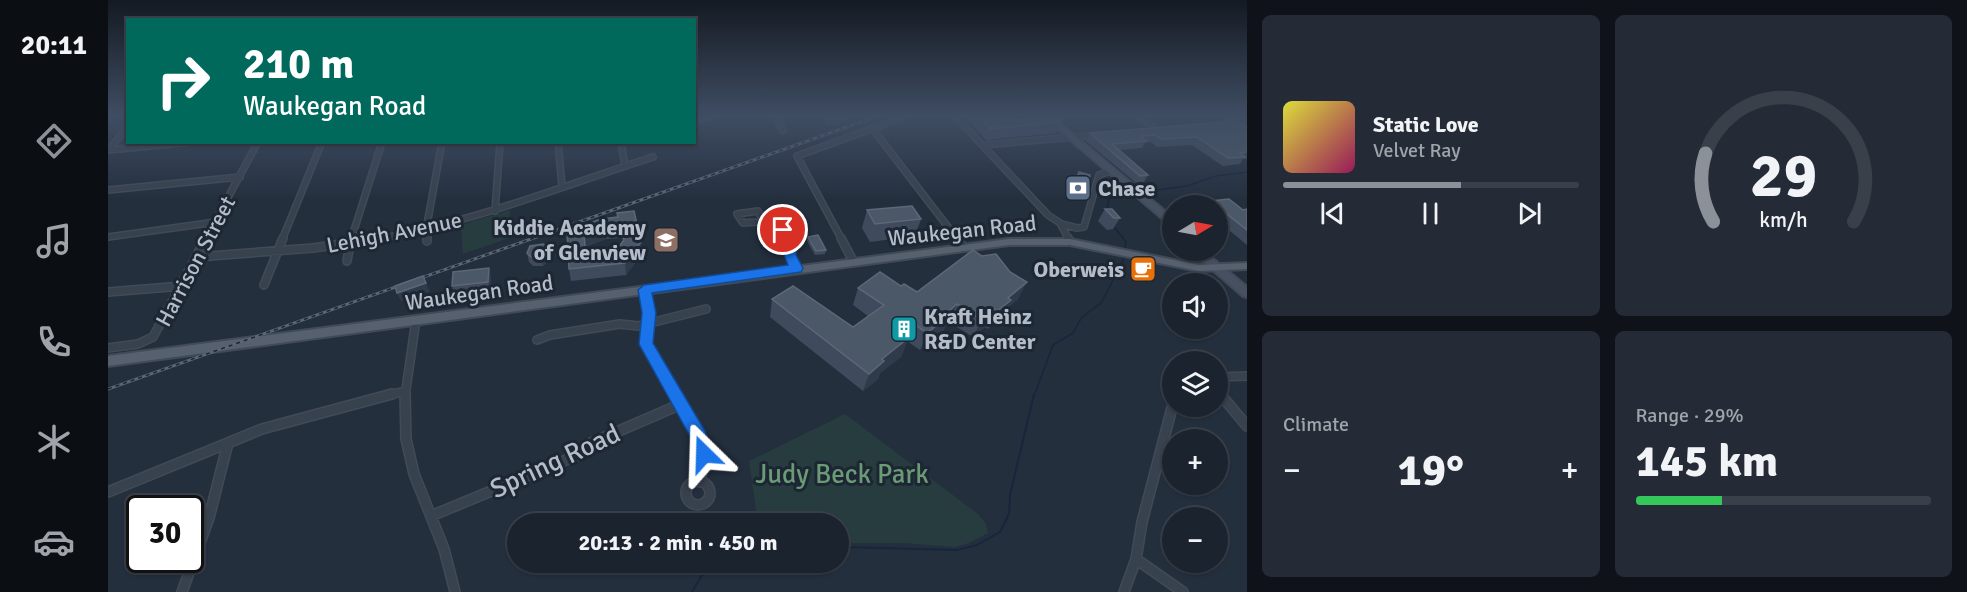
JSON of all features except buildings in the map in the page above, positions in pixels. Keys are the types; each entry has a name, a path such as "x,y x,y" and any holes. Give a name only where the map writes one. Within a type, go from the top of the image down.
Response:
{"main road":[{"path":"1081,145 1162,215"},
{"path":"1141,199 1162,220"},
{"name":"Waukegan Road","path":"108,361 796,268 1033,240 1070,242 1119,250 1168,263 1220,269 1247,266"},
{"path":"1210,261 1247,293"},
{"path":"1215,261 1220,269"}],"street":[{"path":"108,150 164,145"},
{"name":"Harrison Street","path":"108,348 144,342 153,337 257,145"},
{"path":"264,285 276,250 321,145"},
{"path":"347,261 350,243 381,145"},
{"path":"427,241 426,230 442,145"},
{"path":"495,211 500,145"},
{"path":"558,145 562,186"},
{"path":"621,145 625,166"},
{"path":"827,145 797,156 854,261"},
{"path":"885,145 964,248"},
{"path":"983,145 987,145"},
{"path":"983,145 1048,214 1070,242"},
{"name":"Lehigh Avenue","path":"197,257 350,243 426,230 495,211 562,186 653,157"},
{"path":"1060,224 1084,228 1099,175 1110,171"},
{"path":"108,190 240,177"},
{"path":"1048,214 1060,224 1070,242"},
{"path":"763,220 786,233 792,246 790,255 796,268"},
{"path":"108,237 216,222"},
{"path":"108,292 182,286"},
{"path":"644,290 649,322 645,335 646,344 702,446 704,458 700,482"},
{"path":"537,340 550,335 620,324 634,326 706,309"},
{"path":"416,320 405,391 406,439 410,459 444,549 455,592"},
{"path":"1228,377 1247,376"},
{"path":"108,492 299,417 405,391"},
{"path":"1228,403 1247,426"},
{"name":"Spring Road","path":"431,516 578,455 591,443 679,405"},
{"path":"1124,592 1136,559 1142,522 1170,417"},
{"path":"182,592 209,518 228,443"},
{"path":"1136,559 1183,592"}],"green space":[{"path":"510,210 509,238 463,254 461,225"},
{"name":"Judy Beck Park","path":"845,414 978,514 986,524 988,533 955,547 903,543 849,543 849,513 757,513 749,461"}],"waterway":[{"path":"1142,192 1187,186 1216,176 1247,172"},
{"path":"1107,209 1109,198 1134,193"},
{"path":"1034,396 1053,345 1073,333 1082,317 1101,303 1123,261 1126,242 1115,228"},
{"path":"849,547 957,550 977,545 1000,532 1009,514 1010,495 1034,394"},
{"path":"692,592 702,575 706,573"}],"railway":[{"path":"108,389 797,145"}],"place":[{"name":"Chase","path":"1078,188"},
{"name":"Kiddie Academy of Glenview","path":"666,240"},
{"name":"Oberweis","path":"1143,269"},
{"name":"Kraft Heinz R&D Center","path":"904,329"}],"route":[{"path":"704,454 699,436 679,405 646,344 645,335 649,313 644,290 796,268 790,255 792,244 783,230"}]}
